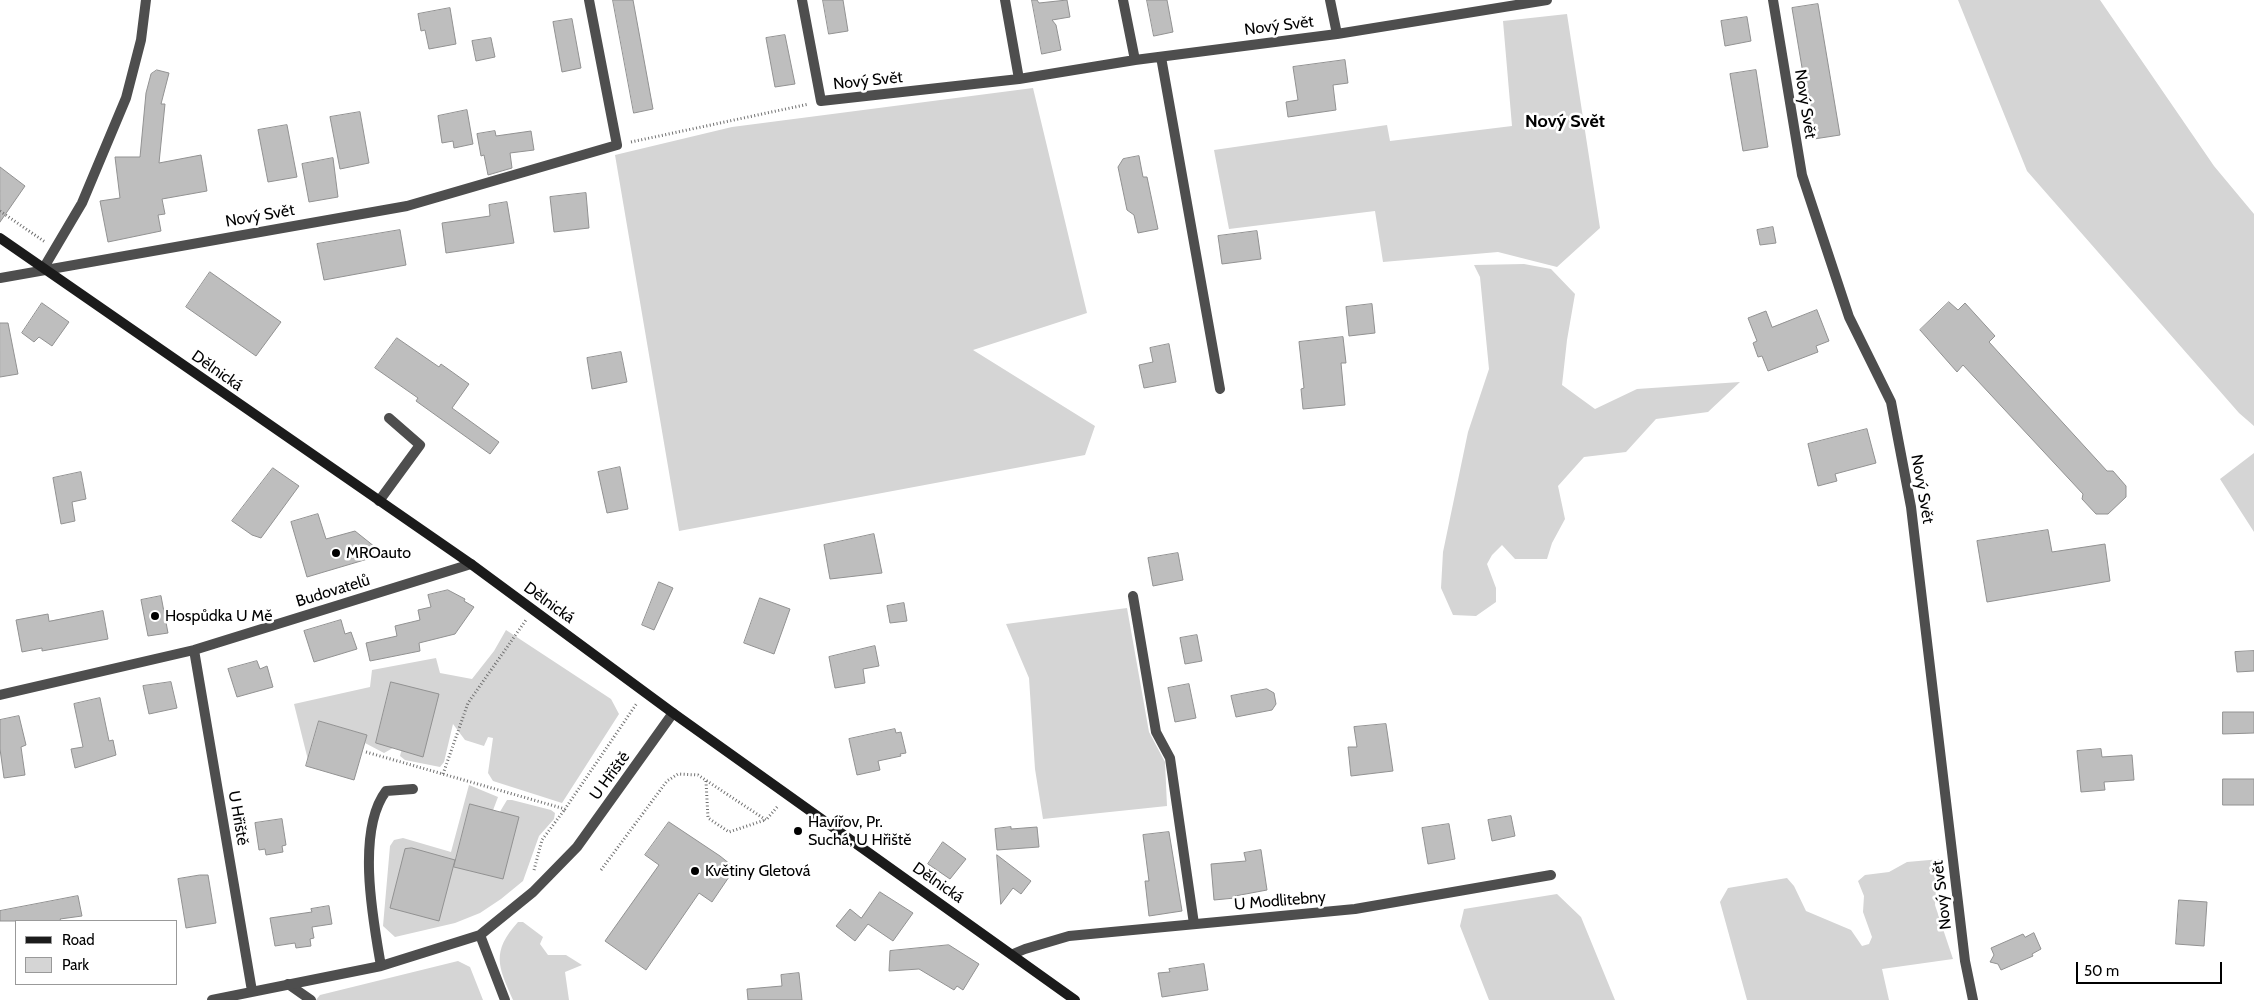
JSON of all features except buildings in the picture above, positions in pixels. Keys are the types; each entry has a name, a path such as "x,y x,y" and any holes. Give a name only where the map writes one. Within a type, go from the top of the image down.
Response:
{"street":[{"path":"43,269 82,203 126,98 141,40 146,0"},
{"path":"589,0 617,145"},
{"name":"Nový Svět","path":"802,0 822,101 1019,79 1135,60 1337,34 1547,0"},
{"path":"1005,0 1019,79"},
{"path":"1123,0 1135,60"},
{"name":"Nový Svět","path":"1330,0 1337,34"},
{"name":"Nový Svět","path":"1773,0 1802,175 1849,317 1891,402 1911,507 1964,951 1973,1000"},
{"path":"1160,57 1220,389"},
{"name":"Nový Svět","path":"0,278 407,206 617,145"},
{"name":"Dělnická","path":"0,238 470,564 673,713 1075,1000"},
{"path":"379,501 420,445 389,418"},
{"name":"Budovatelů","path":"0,695 194,650 470,564"},
{"path":"1133,596 1156,732 1170,758 1194,924"},
{"name":"U Hřiště","path":"194,650 253,995"},
{"name":"U Hřiště","path":"212,1000 253,995 288,984 381,966 480,935 527,897 577,847 673,713"},
{"path":"381,966 372,912 368,869 374,818 378,802 386,791 413,788"},
{"name":"U Modlitebny","path":"1013,954 1025,948 1069,936 1355,909 1552,876"},
{"path":"480,935 505,1000"},
{"path":"288,984 311,1000"}],"path":[{"path":"617,145 822,101"},
{"path":"0,211 55,249"},
{"path":"443,774 468,703 533,610"},
{"path":"527,897 542,840 566,809 644,692"},
{"path":"366,752 566,809"},
{"path":"601,870 668,781 678,774 686,773 706,780 766,820"},
{"path":"706,780 708,818 729,832 766,820 788,794"}],"green space":[{"path":"1958,0 2100,0 2214,166 2254,214 2254,426 2239,413 2027,171"},
{"path":"1567,14 1600,228 1557,267 1498,252 1383,262 1375,211 1229,229 1214,150 1387,125 1390,141 1512,126 1503,21"},
{"path":"1033,88 1087,313 973,350 1095,426 1085,455 679,531 615,155 732,127"},
{"path":"1524,264 1551,269 1575,294 1562,385 1595,409 1637,389 1740,382 1708,412 1656,419 1626,452 1584,457 1558,486 1565,519 1552,543 1547,559 1515,559 1502,545 1492,555 1487,564 1496,588 1496,602 1476,616 1453,615 1441,588 1443,552 1468,432 1489,369 1480,277 1474,265"},
{"path":"2254,453 2254,532 2220,479"},
{"path":"1127,608 1149,732 1165,762 1167,806 1043,819 1035,769 1029,678 1006,624"},
{"path":"506,630 611,699 619,714 562,803 493,781 488,773 493,738 488,737 484,746 465,740 453,724 444,762 440,767 405,760 400,756 402,748 394,746 384,753 365,743 367,735 319,721 308,760 294,704 370,687 372,670 436,658 440,673 472,679 494,651"},
{"path":"469,785 498,797 492,813 498,815 507,800 512,800 551,810 555,813 554,819 539,836 523,881 501,899 480,913 455,923 395,937 383,926 390,846 394,840 403,838 451,852"},
{"path":"1941,859 1942,879 1936,888 1935,905 1953,959 1882,969 1889,1000 1747,1000 1720,902 1728,888 1787,878 1794,886 1806,911 1851,930 1862,946 1869,944 1872,937 1863,912 1864,896 1858,881 1865,875 1889,872 1907,862"},
{"path":"1557,894 1581,917 1615,1000 1489,1000 1460,926 1464,909"},
{"path":"518,922 523,922 543,937 540,944 548,955 566,955 582,965 565,972 569,1000 513,1000 504,978 500,960 504,942"},
{"path":"458,961 470,967 483,1000 316,1000 320,995"}],"place":[{"name":"MROauto","path":"336,553"},
{"name":"Hospůdka U Mě","path":"155,616"},
{"name":"Havířov, Pr. Suchá, U Hřiště","path":"798,831"},
{"name":"Květiny Gletová","path":"695,871"}],"district":[{"name":"Nový Svět","path":"1565,122"}]}
